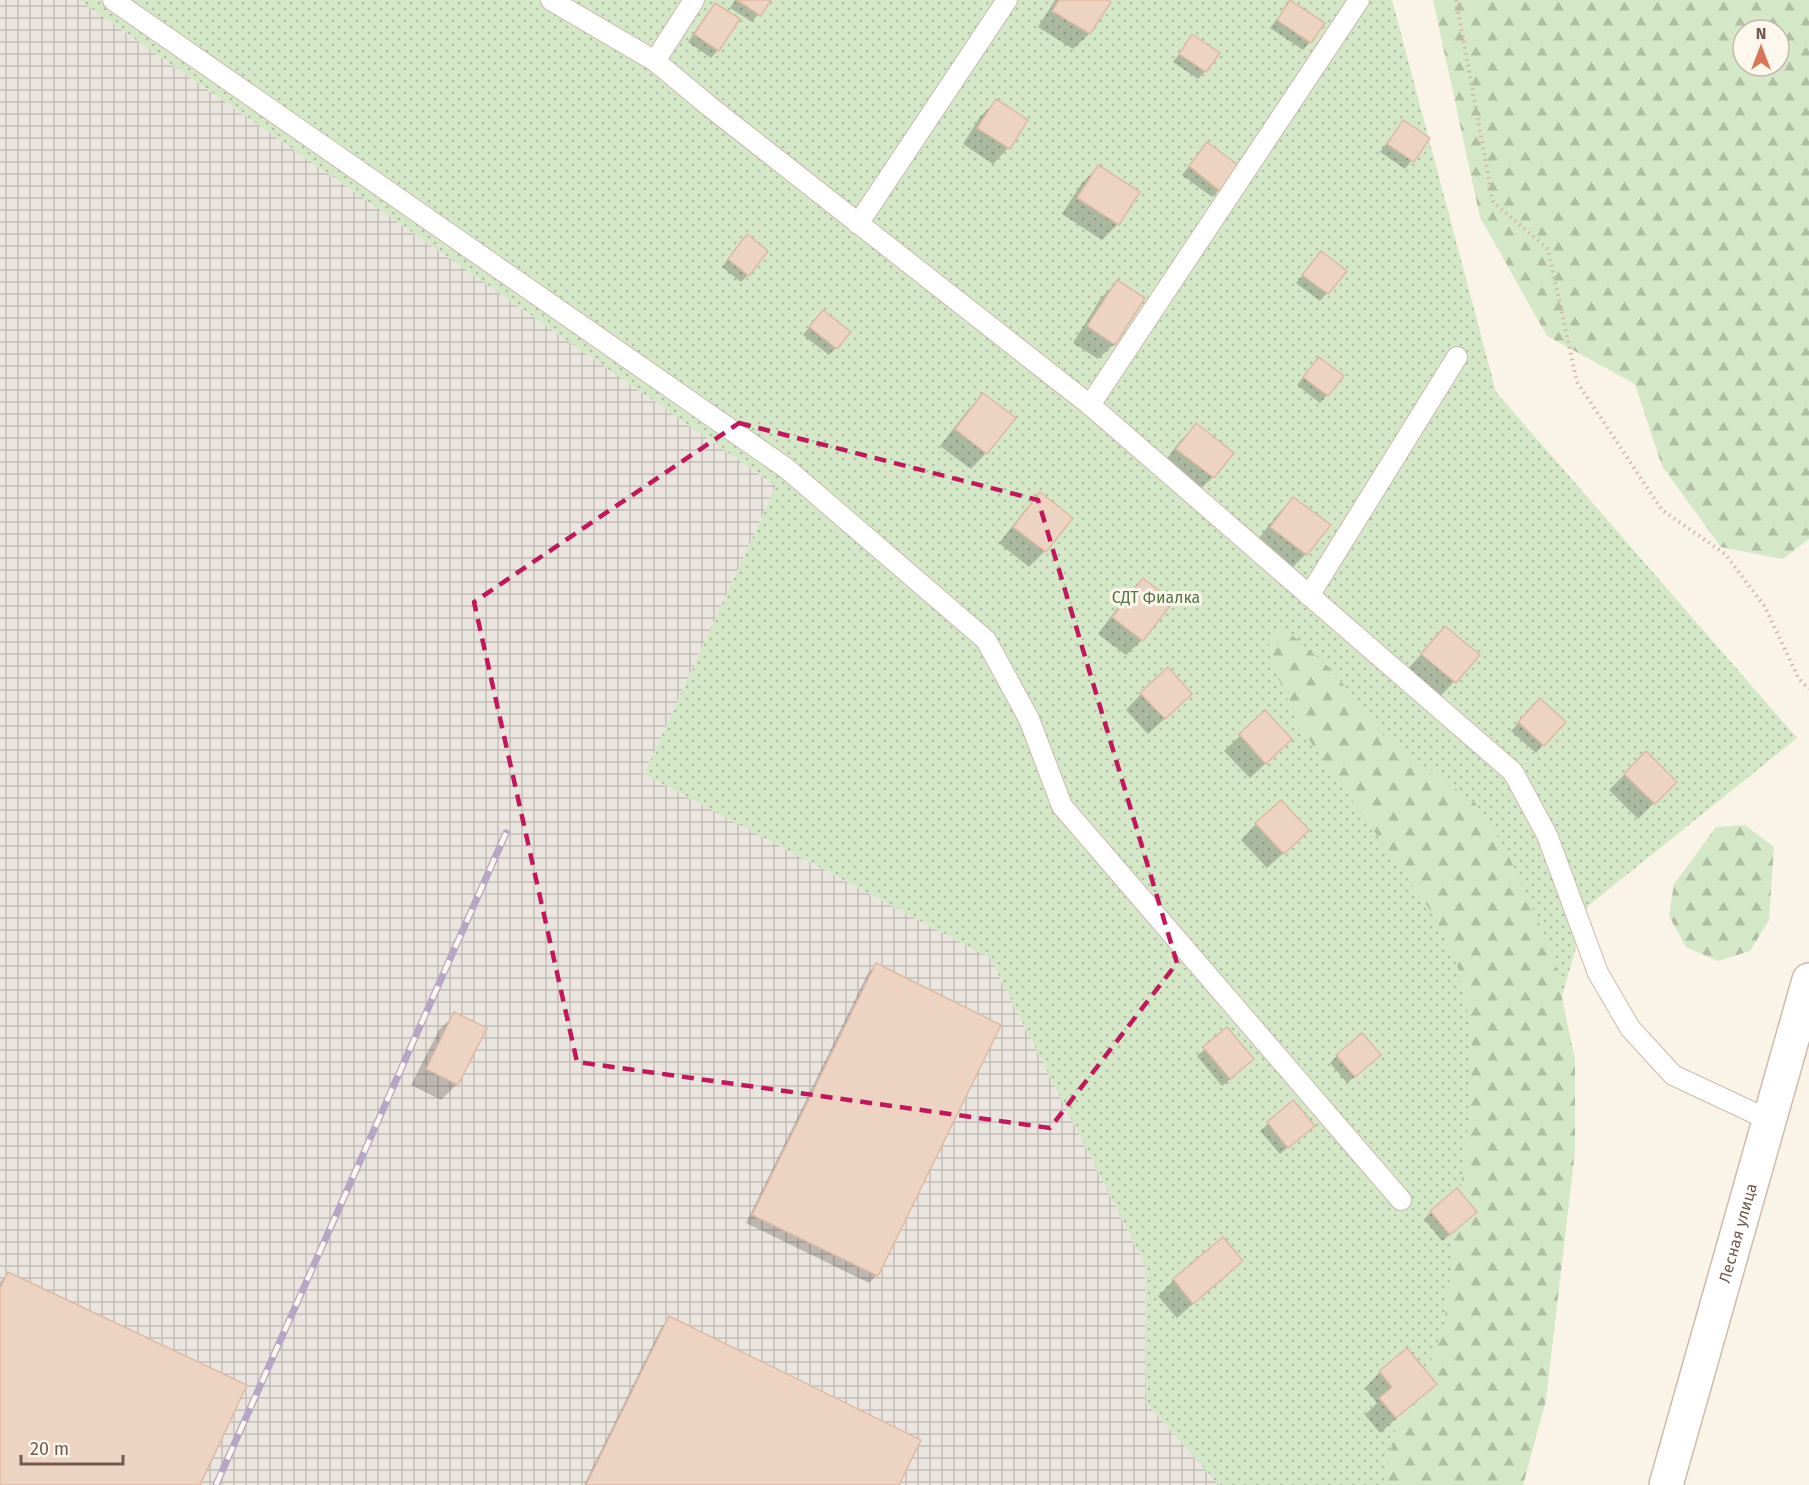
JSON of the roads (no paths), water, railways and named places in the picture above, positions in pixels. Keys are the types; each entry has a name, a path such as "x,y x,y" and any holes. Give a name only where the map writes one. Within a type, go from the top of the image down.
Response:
{"street":[{"name":"Лесная улица","path":"1666,1485 1809,980"}],"lane":[{"path":"113,0 786,468 986,640 1029,719 1062,806 1401,1200"},
{"path":"551,0 656,61 709,106 1090,405 1513,772 1547,835 1598,973 1630,1028 1673,1075 1769,1120"},
{"path":"656,61 694,0"},
{"path":"858,224 1007,0"},
{"path":"1090,405 1359,0"},
{"path":"1309,596 1457,357"}],"railway":[{"path":"216,1485 506,833"}],"park label":[{"name":"СДТ Фиалка","path":"1156,597"}]}
